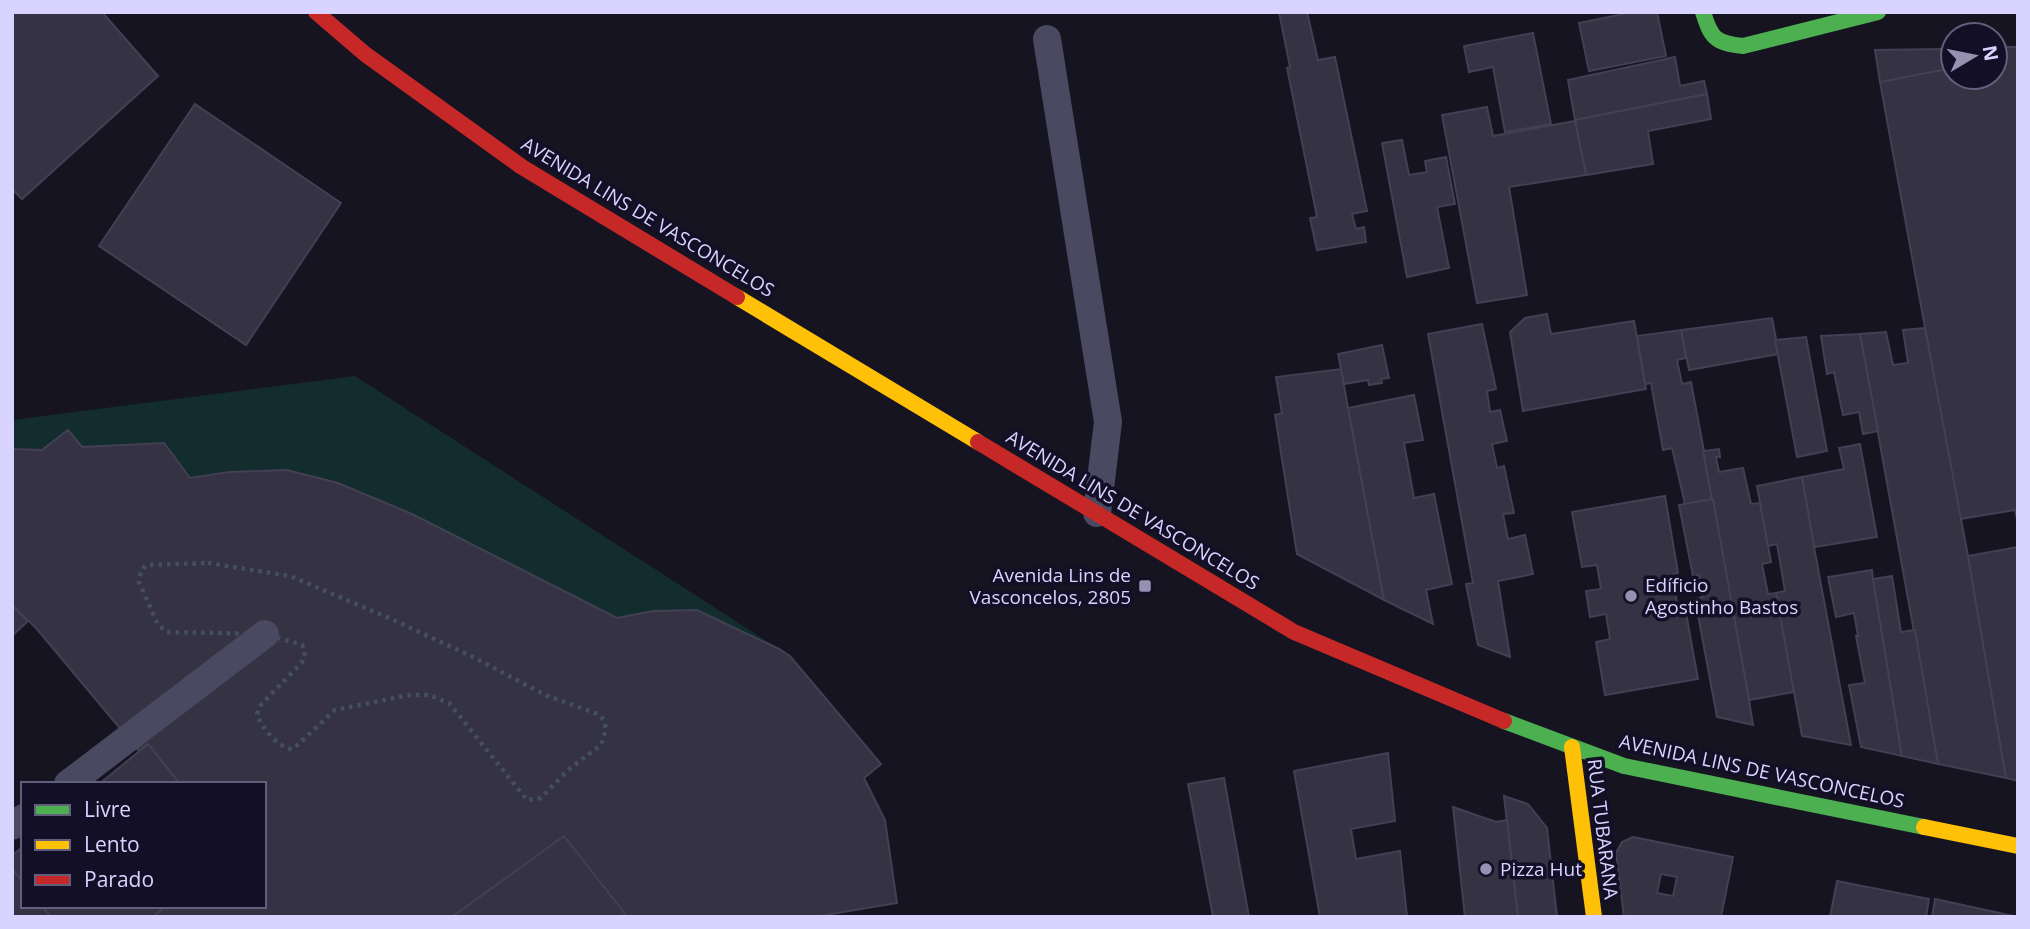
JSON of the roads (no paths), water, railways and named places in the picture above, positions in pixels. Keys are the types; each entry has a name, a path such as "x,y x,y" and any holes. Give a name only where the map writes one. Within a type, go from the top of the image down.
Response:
{"street":[{"name":"AVENIDA LINS DE VASCONCELOS","path":"316,12 365,54 522,167 1294,632 1624,766 2018,846"},
{"path":"1703,12 1711,37 1723,45 1743,46 1878,12"},
{"name":"RUA TUBARANA","path":"1572,747 1594,917"}],"lane":[{"path":"1047,39 1108,422 1097,513"},
{"path":"71,782 265,634"}],"place":[{"name":"Avenida Lins de Vasconcelos, 2805","path":"1145,586"},
{"name":"Edíficio Agostinho Bastos","path":"1631,596"},
{"name":"Pizza Hut","path":"1486,869"}]}
